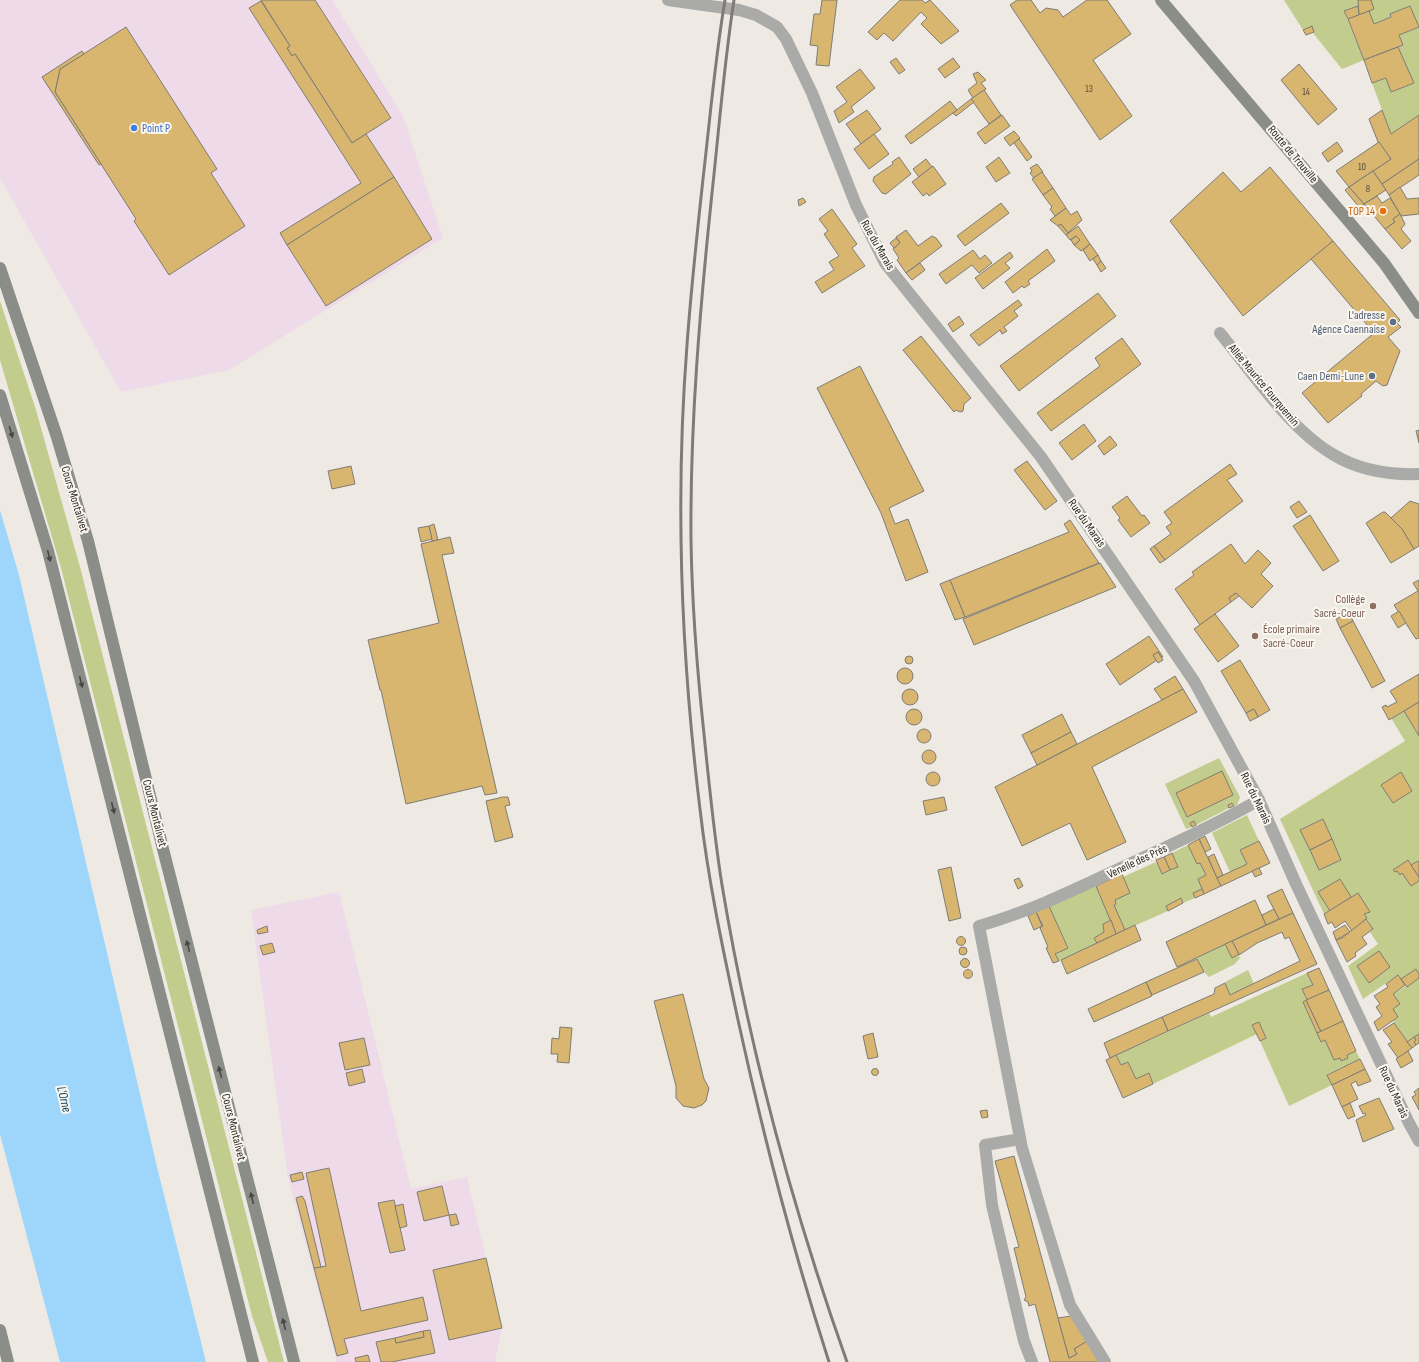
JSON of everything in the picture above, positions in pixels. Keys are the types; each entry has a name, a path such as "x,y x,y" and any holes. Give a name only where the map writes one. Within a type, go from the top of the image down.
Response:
{"main road":[{"name":"Route de Trouville","path":"1161,0 1286,146 1400,284 1419,313"},
{"name":"Cours Montalivet","path":"0,268 53,426 88,541 162,845 294,1362"},
{"path":"1400,284 1419,302"},
{"path":"0,395 48,551 253,1362"},
{"path":"0,1330 8,1362"}],"street":[{"name":"Rue du Marais","path":"668,0 739,10 756,15 777,27 786,39 812,93 856,205 886,263 1045,464 1194,681 1259,800 1296,884 1419,1141"},
{"name":"Allée Maurice Fourquemin","path":"1220,333 1285,414 1319,446 1346,461 1371,470 1388,473 1419,474"},
{"name":"Venelle des Prés","path":"1020,1139 979,926 1012,917 1187,837 1259,800"},
{"path":"1032,1362 1024,1341 992,1205 985,1145 1020,1139 1070,1305 1105,1362"}],"shaded area":[{"path":"0,0 332,0 403,116 443,238 229,370 121,392 0,178"},
{"path":"339,892 411,1189 467,1177 502,1327 495,1362 337,1362 288,1177 251,910"}],"green space":[{"path":"1284,0 1358,0 1358,6 1344,11 1364,60 1342,69 1313,33 1312,27 1303,30"},
{"path":"1370,0 1419,0 1419,27 1410,6 1390,14 1391,17 1374,24 1369,11 1374,8"},
{"path":"1419,27 1419,115 1391,134 1372,83 1386,78 1391,92 1414,83 1398,47 1403,45 1399,35"},
{"path":"0,301 36,410 80,567 284,1362 268,1362 252,1316 61,568 0,360"},
{"path":"1404,711 1419,736 1419,862 1418,861 1411,865 1393,870 1400,874 1402,873 1411,886 1419,881 1419,974 1416,969 1401,979 1398,975 1363,999 1348,966 1378,944 1370,932 1373,929 1364,914 1369,912 1351,897 1340,879 1319,892 1330,911 1324,914 1280,819 1405,741 1391,718","holes":["1323,819 1341,860 1319,870 1301,829"]},
{"path":"1219,758 1240,797 1237,805 1234,806 1232,803 1228,805 1229,808 1196,825 1194,821 1190,823 1192,827 1186,829 1165,784","holes":["1222,772 1233,795 1187,817 1176,793"]},
{"path":"1247,815 1259,841 1240,850 1247,864 1230,872 1212,833"},
{"path":"1188,845 1197,864 1200,863 1206,875 1198,879 1202,889 1193,893 1195,898 1183,903 1181,898 1166,906 1168,911 1125,930 1114,905 1116,904 1115,900 1130,893 1123,877 1156,862 1162,874 1178,867 1172,853"},
{"path":"1096,886 1111,920 1103,924 1104,932 1094,938 1097,943 1059,961 1055,954 1068,947 1049,906"},
{"path":"1225,944 1232,957 1238,954 1240,958 1235,964 1209,977 1204,972 1197,958"},
{"path":"1248,970 1254,984 1230,995 1225,982"},
{"path":"1307,973 1313,985 1302,989 1306,1000 1303,1002 1321,1042 1325,1040 1334,1060 1340,1058 1341,1061 1347,1055 1356,1051 1360,1059 1327,1074 1332,1085 1289,1106 1260,1041 1266,1037 1259,1022 1253,1025 1257,1034 1153,1084 1149,1074 1136,1079 1128,1062 1121,1065 1116,1055 1209,1013 1211,1017"},
{"path":"1419,978 1419,1034 1407,1042 1393,1021 1398,1017 1393,1009 1400,1004 1393,994"}],"water":[{"name":"L'Orne","path":"0,510 19,575 157,1167 206,1362 60,1362 0,1134"}],"building":[{"path":"261,0 315,0 391,118 352,143 295,54 292,56 287,48 290,46"},
{"path":"822,0 837,0 829,66 816,65 818,46 810,45 814,14 820,14"},
{"path":"900,0 922,0 925,3 930,0 959,31 941,44 921,24 927,18 921,12 893,41 884,33 877,40 868,32"},
{"path":"1017,0 1031,0 1040,13 1046,8 1058,10 1063,17 1087,0 1107,0 1131,34 1093,60 1132,116 1100,140 1010,5"},
{"path":"1358,0 1371,0 1374,9 1359,15"},
{"path":"261,1 290,46 287,48 292,56 295,54 352,143 366,134 394,177 287,245 280,233 361,183 249,8"},
{"path":"1358,6 1359,15 1348,19 1344,11"},
{"path":"1410,6 1419,27 1399,35 1403,45 1364,60 1348,19 1369,11 1374,24 1391,17 1390,14"},
{"path":"1312,26 1314,32 1306,35 1303,30"},
{"name":"Point P","path":"126,27 217,169 211,173 245,226 169,275 134,221 136,219 55,92 60,69"},
{"path":"1398,47 1414,83 1391,92 1386,78 1372,83 1364,60"},
{"path":"82,51 84,54 60,69 55,92 101,164 99,165 42,77"},
{"path":"896,58 905,70 899,74 890,62"},
{"path":"953,58 960,67 945,78 938,69"},
{"path":"1299,64 1337,109 1318,125 1281,80"},
{"path":"860,69 875,88 851,107 854,112 839,123 834,111 847,102 836,87"},
{"path":"978,72 986,80 981,83 986,89 973,98 968,90 977,83 973,74"},
{"path":"984,90 1001,115 989,124 971,99"},
{"path":"971,99 974,102 956,116 953,113"},
{"path":"950,101 957,110 911,144 905,136"},
{"path":"867,110 881,129 861,144 846,124"},
{"path":"1382,110 1391,134 1419,115 1419,159 1382,184 1373,171 1391,159 1378,142 1369,119"},
{"path":"1002,115 1010,126 985,144 977,133"},
{"path":"1014,131 1020,138 1010,146 1004,138"},
{"path":"874,134 889,154 869,169 854,149"},
{"path":"1019,139 1032,157 1027,161 1014,143"},
{"path":"1337,142 1343,151 1328,162 1322,153"},
{"path":"1379,142 1391,159 1349,187 1336,171"},
{"path":"899,157 911,174 886,194 882,193 873,181 874,177 893,164 892,162"},
{"path":"999,157 1010,173 996,182 986,167"},
{"path":"926,159 932,167 919,177 913,169"},
{"path":"1419,159 1419,175 1389,195 1382,184"},
{"path":"1037,164 1043,172 1034,178 1030,173 1032,171 1030,168"},
{"path":"933,166 946,184 929,196 927,193 923,196 912,182"},
{"path":"1270,167 1333,241 1243,316 1170,221 1223,172 1241,192"},
{"path":"1373,171 1386,190 1364,204 1349,187"},
{"path":"1042,172 1053,188 1043,195 1032,179"},
{"path":"394,177 432,239 326,306 287,245"},
{"path":"1349,187 1364,204 1359,207 1345,190"},
{"path":"1400,187 1407,199 1419,198 1419,214 1401,216 1389,195"},
{"path":"1053,188 1066,208 1055,216 1050,209 1052,207 1043,195"},
{"path":"1377,196 1382,203 1390,198 1400,214 1393,219 1395,222 1385,229 1364,204"},
{"path":"803,198 806,202 799,206 798,200"},
{"path":"1001,203 1009,213 965,246 957,236"},
{"path":"1066,208 1071,215 1077,211 1082,220 1068,233 1061,224 1058,226 1050,220"},
{"path":"832,209 857,244 852,248 865,266 822,293 815,282 834,270 829,262 839,256 824,234 828,231 819,219"},
{"path":"1400,214 1405,224 1401,229 1411,241 1402,249 1385,229 1395,222 1393,219"},
{"path":"1061,224 1068,233 1066,235 1058,226"},
{"path":"1078,226 1090,244 1081,251 1074,245 1080,240 1076,236 1070,240 1066,235"},
{"path":"906,230 918,246 932,236 936,238 942,246 906,273 897,260 899,258 893,249 900,243 896,237"},
{"path":"1076,236 1080,240 1074,245 1071,240"},
{"path":"896,238 900,243 894,248 890,243"},
{"path":"1333,241 1400,320 1397,323 1401,327 1388,337 1400,351 1387,385 1383,386 1376,381 1361,394 1362,396 1328,423 1302,393 1374,333 1311,259"},
{"path":"1090,244 1098,255 1090,261 1083,250"},
{"path":"1047,249 1055,261 1028,281 1030,284 1024,288 1022,286 1013,293 1005,282"},
{"path":"973,250 980,259 985,255 992,263 979,273 972,265 946,284 939,274"},
{"path":"1010,252 1013,257 1005,263 1010,268 983,289 975,278"},
{"path":"1098,255 1101,261 1097,265 1093,259"},
{"path":"1101,261 1106,268 1101,272 1097,265"},
{"path":"920,263 925,270 912,280 906,273"},
{"path":"1098,293 1116,316 1019,391 1000,366"},
{"path":"1018,300 1022,305 1014,311 1018,316 1004,327 1007,331 1002,334 1000,330 979,346 970,335"},
{"path":"959,316 964,324 953,332 948,324"},
{"path":"921,336 971,398 964,404 963,411 960,412 956,410 954,412 903,350"},
{"path":"1122,338 1141,364 1051,431 1037,413 1100,366 1095,358"},
{"path":"860,366 924,491 889,508 895,524 908,519 928,572 906,581 881,513 817,388"},
{"path":"1084,424 1096,441 1072,460 1059,443"},
{"path":"1419,430 1419,443 1416,431"},
{"path":"1110,436 1117,445 1104,455 1098,446"},
{"path":"1027,461 1057,501 1045,510 1014,470"},
{"path":"1230,464 1237,474 1227,480 1243,501 1165,560 1154,546 1171,534 1166,527 1172,523 1164,512"},
{"path":"351,466 355,484 332,489 328,471"},
{"path":"1127,496 1142,516 1144,515 1150,523 1131,537 1118,520 1120,518 1112,507"},
{"path":"1299,501 1307,512 1297,518 1290,507"},
{"path":"1410,501 1419,504 1419,546 1414,549 1402,529 1391,518"},
{"path":"1385,512 1402,529 1414,549 1391,563 1366,523"},
{"path":"1310,515 1339,561 1323,571 1293,526"},
{"path":"1070,520 1099,563 965,617 950,580 1069,532 1064,524"},
{"path":"434,524 438,540 432,541 429,526"},
{"path":"429,526 432,539 421,542 418,528"},
{"path":"450,537 454,553 442,555 497,793 485,795 482,786 406,804 381,690 368,640 439,623 421,544"},
{"path":"1231,544 1245,564 1258,550 1271,563 1261,574 1273,586 1252,608 1236,593 1229,598 1231,602 1200,625 1175,589 1194,575 1192,572"},
{"path":"1154,546 1165,560 1160,563 1150,549"},
{"path":"1100,563 1116,587 974,645 963,619"},
{"path":"950,580 965,617 955,620 940,584"},
{"path":"1419,580 1419,638 1416,639 1394,605 1418,591 1413,583"},
{"path":"1236,593 1239,596 1231,602 1229,598"},
{"path":"1399,611 1406,623 1398,628 1391,616"},
{"path":"1349,613 1353,621 1340,628 1336,619"},
{"path":"1215,614 1239,646 1218,662 1194,629"},
{"path":"1353,621 1385,681 1372,688 1340,628"},
{"path":"1149,636 1163,657 1161,657 1158,652 1153,655 1157,660 1120,685 1106,664"},
{"path":"1158,652 1163,660 1158,663 1153,655"},
{"path":"907,656 911,656 913,660 911,664 907,664 905,662 905,658"},
{"path":"1240,660 1270,710 1258,717 1254,709 1246,713 1221,671"},
{"path":"902,668 908,668 913,673 911,682 908,684 902,684 897,679 897,673"},
{"path":"1419,674 1419,702 1389,720 1382,707 1386,705 1387,707 1397,702 1390,691"},
{"path":"1175,676 1183,689 1162,700 1154,689"},
{"path":"907,689 913,689 918,694 916,703 913,705 907,705 902,700 902,694"},
{"path":"1183,689 1197,712 1092,767 1126,842 1087,860 1070,823 1022,846 995,787"},
{"path":"1419,702 1419,736 1404,711"},
{"path":"911,709 917,709 922,714 920,723 917,725 911,725 906,720 906,714"},
{"path":"1254,709 1258,717 1250,721 1246,713"},
{"path":"1062,714 1071,732 1031,753 1022,735"},
{"path":"924,729 929,731 931,736 929,741 924,743 919,741 917,736 919,731"},
{"path":"1071,732 1077,744 1037,765 1031,753"},
{"path":"929,750 934,752 936,757 934,762 929,764 924,762 922,757 924,752"},
{"path":"1222,771 1233,795 1187,817 1176,793"},
{"path":"933,772 938,774 940,779 938,784 933,786 928,784 926,779 928,774"},
{"path":"1401,772 1412,791 1393,803 1381,785"},
{"path":"508,797 510,805 505,806 513,837 495,842 486,801"},
{"path":"944,797 947,810 926,815 923,801"},
{"path":"1232,803 1234,806 1229,808 1228,805"},
{"path":"1323,819 1332,839 1310,850 1300,830"},
{"path":"1194,821 1196,825 1192,827 1190,823"},
{"path":"1205,836 1211,849 1205,852 1199,839"},
{"path":"1199,839 1221,886 1204,894 1198,879 1206,875 1200,863 1197,864 1188,845"},
{"path":"1332,839 1341,860 1319,870 1310,850"},
{"path":"1259,841 1270,863 1221,886 1217,878 1247,864 1240,850"},
{"path":"1172,853 1178,867 1170,870 1164,857"},
{"path":"1214,854 1223,875 1217,878 1208,857"},
{"path":"1164,857 1170,870 1162,874 1156,860"},
{"path":"1408,860 1419,877 1419,881 1411,886 1402,873 1400,875 1397,871 1395,872 1393,870"},
{"path":"1418,861 1419,862 1419,877 1411,865"},
{"path":"951,867 961,918 949,921 938,870"},
{"path":"1259,868 1262,874 1255,877 1252,871"},
{"path":"1122,874 1130,893 1115,900 1116,904 1114,905 1125,930 1116,934 1096,886"},
{"path":"1019,878 1023,886 1018,889 1014,880"},
{"path":"1340,879 1351,897 1330,911 1318,892"},
{"path":"1202,889 1204,894 1195,898 1193,893"},
{"path":"1282,889 1293,913 1279,919 1267,896"},
{"path":"1358,893 1370,912 1364,914 1367,918 1352,931 1345,921 1335,928 1332,922 1328,924 1324,914"},
{"path":"1181,898 1183,903 1168,911 1166,906"},
{"path":"1255,900 1266,925 1177,967 1166,942"},
{"path":"1049,906 1068,948 1055,954 1059,961 1053,963 1046,948 1048,947 1040,928 1043,926 1036,912"},
{"path":"1274,909 1279,919 1266,925 1262,915"},
{"path":"1036,912 1042,926 1034,930 1028,916"},
{"path":"1293,913 1317,964 1168,1031 1162,1017 1214,994 1215,988 1225,983 1230,995 1300,961 1289,937 1285,939 1282,932 1257,943 1239,955 1232,941"},
{"path":"1366,919 1373,929 1362,937 1367,944 1355,953 1356,956 1347,962 1336,940 1342,938"},
{"path":"1111,920 1116,934 1097,943 1094,938 1104,932 1103,924"},
{"path":"1135,925 1141,940 1067,974 1061,960"},
{"path":"1345,925 1350,932 1336,940 1333,932"},
{"path":"267,926 268,932 258,934 257,930"},
{"path":"959,937 963,937 965,941 963,945 959,945 957,943 957,939"},
{"path":"1232,941 1239,954 1232,958 1225,944"},
{"path":"272,943 275,952 263,955 260,946"},
{"path":"961,947 965,947 967,951 965,955 961,955 959,953 959,949"},
{"path":"1379,951 1390,967 1369,983 1357,966"},
{"path":"963,959 967,959 969,963 967,967 963,967 961,965 961,961"},
{"path":"1197,959 1204,972 1152,995 1146,982"},
{"path":"1319,968 1329,990 1307,1000 1302,989 1313,985 1307,973"},
{"path":"1416,969 1419,974 1419,978 1407,987 1401,979"},
{"path":"966,970 970,970 972,974 970,978 966,978 964,976 964,972"},
{"path":"1398,975 1405,985 1393,994 1400,1004 1393,1009 1398,1017 1378,1031 1374,1022 1382,1016 1376,1007 1380,1004 1374,996 1388,987 1386,984"},
{"path":"1146,982 1152,996 1094,1022 1088,1009"},
{"path":"1329,990 1343,1021 1321,1032 1306,1000"},
{"path":"683,994 704,1079 709,1088 706,1101 702,1105 694,1108 683,1106 676,1098 676,1086 654,1001"},
{"path":"1306,1000 1321,1032 1317,1033 1303,1002"},
{"path":"1162,1017 1168,1031 1110,1058 1104,1043"},
{"path":"1343,1021 1356,1051 1347,1055 1348,1058 1341,1061 1340,1058 1334,1060 1325,1040 1321,1042 1317,1033"},
{"path":"1259,1022 1266,1038 1260,1041 1252,1025"},
{"path":"1394,1023 1412,1048 1398,1058 1388,1044 1392,1042 1383,1030"},
{"path":"560,1027 572,1028 569,1063 557,1062 558,1054 551,1054 552,1038 559,1039"},
{"path":"873,1033 878,1057 868,1059 863,1036"},
{"path":"1419,1034 1419,1043 1416,1045 1414,1042 1416,1040 1414,1037"},
{"path":"1414,1037 1416,1040 1414,1042 1416,1045 1412,1048 1407,1042"},
{"path":"364,1038 370,1065 345,1070 339,1043"},
{"path":"1408,1051 1413,1061 1401,1068 1396,1059"},
{"path":"1116,1055 1121,1065 1128,1062 1136,1079 1149,1073 1153,1084 1123,1098 1106,1060"},
{"path":"1360,1059 1365,1069 1332,1085 1327,1075"},
{"path":"362,1069 365,1082 349,1086 346,1073"},
{"path":"875,1069 878,1072 875,1075 872,1072"},
{"path":"1365,1069 1371,1081 1358,1086 1356,1081 1351,1084 1358,1099 1342,1107 1332,1085"},
{"path":"1419,1088 1419,1110 1412,1097 1416,1095 1414,1092"},
{"path":"1379,1098 1394,1129 1363,1142 1356,1120 1366,1115 1365,1113 1363,1114 1359,1106"},
{"path":"1350,1103 1355,1116 1348,1119 1342,1107"},
{"path":"987,1110 988,1117 982,1118 980,1111"},
{"path":"1014,1156 1069,1358 1077,1354 1074,1349 1087,1341 1099,1362 1050,1362 1035,1304 1029,1306 1028,1302 1024,1300 1026,1297 1014,1248 1019,1247 995,1161"},
{"path":"329,1168 361,1311 423,1297 428,1320 344,1339 348,1353 337,1356 314,1268 326,1266 306,1173"},
{"path":"302,1172 304,1179 292,1182 290,1175"},
{"path":"442,1186 449,1215 424,1221 417,1192"},
{"path":"302,1196 305,1201 321,1267 314,1268 296,1198"},
{"path":"394,1200 405,1250 390,1253 378,1203"},
{"path":"403,1204 407,1226 400,1228 395,1206"},
{"path":"456,1214 459,1224 451,1226 449,1215"},
{"path":"486,1258 502,1328 449,1340 433,1270"},
{"path":"1071,1316 1087,1341 1074,1349 1077,1354 1069,1358 1058,1318"},
{"path":"430,1330 435,1353 392,1362 381,1362 376,1342 395,1338 396,1343 424,1337 423,1331"},
{"path":"423,1331 424,1337 396,1343 395,1338"},
{"path":"368,1355 370,1362 356,1362 355,1358"}],"railway":[{"path":"725,0 715,67 696,241 683,403 681,519 684,635 688,693 703,836 716,915 768,1149 803,1277 829,1362"},
{"path":"734,0 724,72 708,236 700,323 692,453 692,589 701,710 719,866 745,1006 790,1186 847,1362"}],"place":[{"name":"Point P","path":"134,128"},
{"name":"TOP 14","path":"1383,211"},
{"name":"L'adresse Agence Caennaise","path":"1393,322"},
{"name":"Caen Demi-Lune","path":"1372,376"},
{"name":"Collège Sacré-Coeur","path":"1373,606"},
{"name":"École primaire Sacré-Coeur","path":"1255,636"}]}
